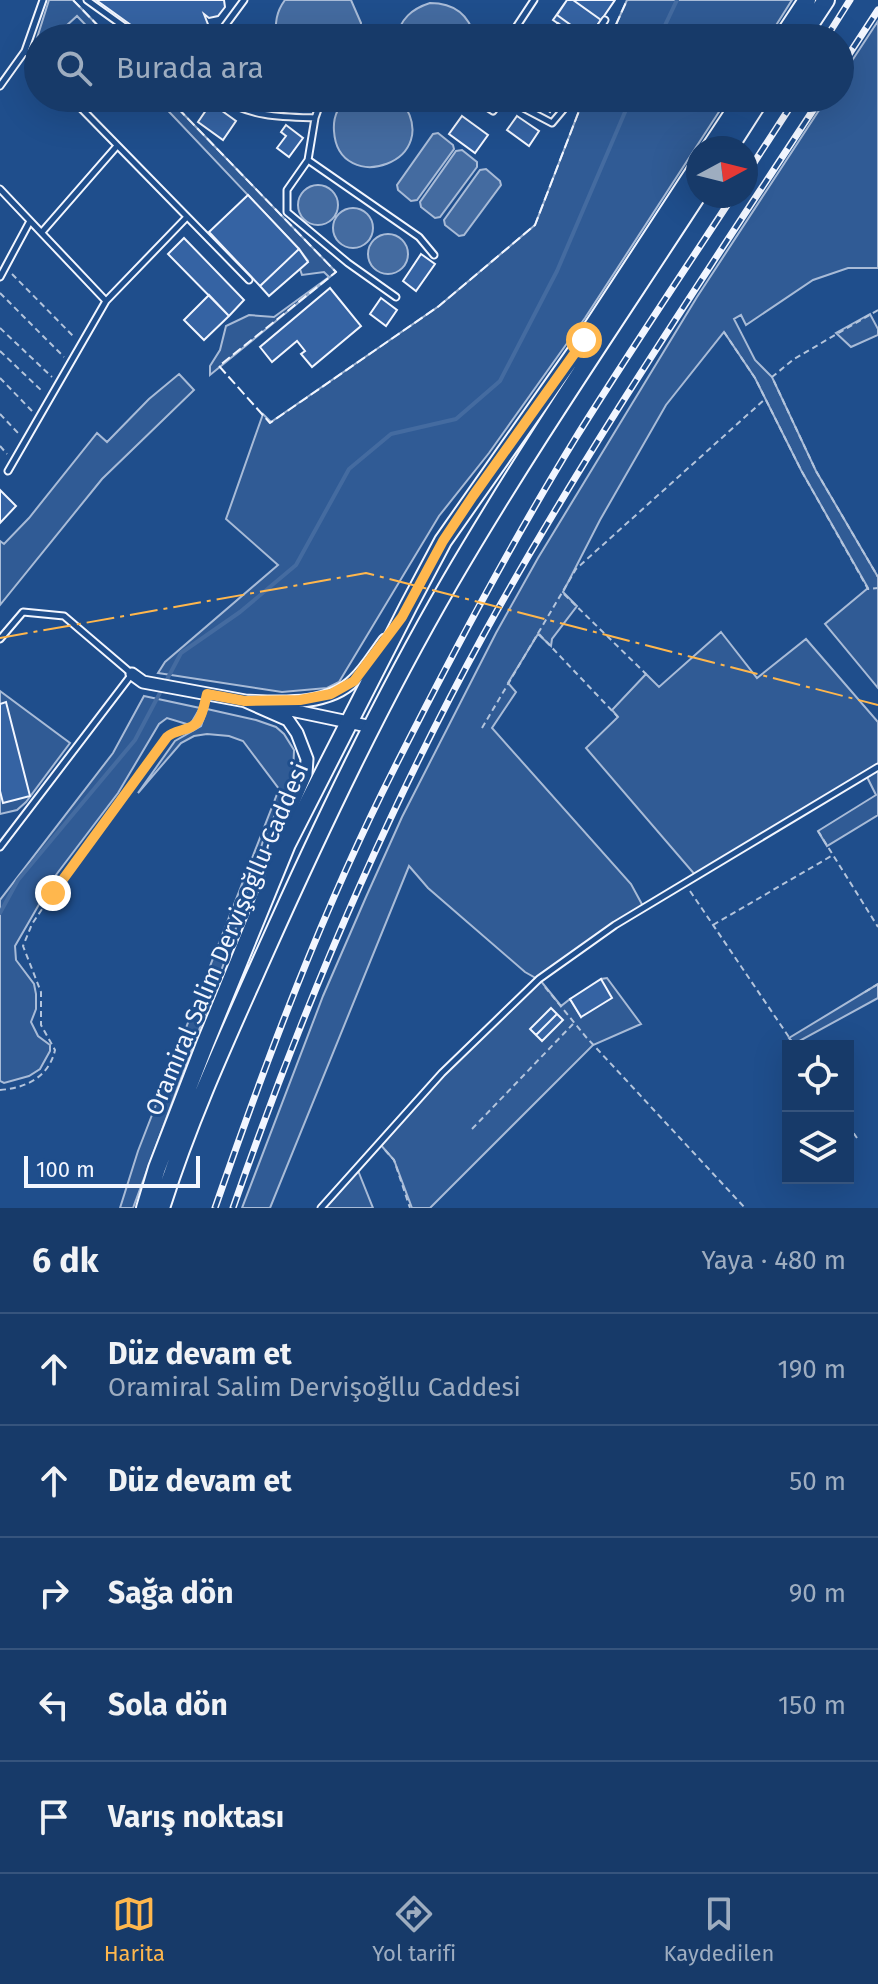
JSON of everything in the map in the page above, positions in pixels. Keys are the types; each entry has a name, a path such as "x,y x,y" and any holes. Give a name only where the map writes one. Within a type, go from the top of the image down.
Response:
{"main road":[{"path":"791,24 807,0"},
{"path":"810,24 826,0"},
{"path":"718,136 734,112"},
{"path":"737,136 752,112"},
{"name":"Oramiral Salim Dervişoğllu Caddesi","path":"145,1208 194,1071 287,844 402,617 443,541 584,340 686,184"},
{"name":"Oramiral Salim Dervişoğllu Caddesi","path":"161,1208 207,1082 308,855 372,727 506,488 689,208"}],"street":[{"path":"245,701 300,700 344,688 354,681 402,617"},
{"path":"132,674 143,682 372,727"},
{"path":"245,701 288,720 307,759 306,774 274,848 271,884"}],"lane":[{"path":"35,24 43,0"},
{"path":"87,0 120,24"},
{"path":"226,24 244,0"},
{"path":"518,24 534,0"},
{"path":"602,24 605,20"},
{"path":"0,86 24,52"},
{"path":"84,112 249,280"},
{"path":"250,112 315,118"},
{"path":"317,112 308,160 287,190 287,212 348,263 396,297"},
{"path":"532,112 552,123 563,112"},
{"path":"42,233 117,146"},
{"path":"308,160 419,237 434,255"},
{"path":"0,189 106,301"},
{"path":"8,471 106,301 187,217"},
{"path":"0,277 30,221"},
{"path":"0,639 23,612 64,616 132,674 0,847"},
{"path":"321,1208 449,1066 539,979 615,925 878,767"}],"path":[{"path":"6,267 82,344"},
{"path":"0,293 71,364"},
{"path":"878,310 794,359 772,377 816,471 878,577"},
{"path":"0,328 59,384"},
{"path":"724,332 765,399 868,589 878,588"},
{"path":"0,351 50,399"},
{"path":"0,378 39,418"},
{"path":"482,728 576,569 765,399"},
{"path":"0,414 25,440"},
{"path":"0,446 13,461"},
{"path":"562,592 646,674"},
{"path":"538,633 618,717"},
{"path":"0,1090 12,1088 48,1071 55,1050 41,1025 41,992 23,946 32,924 167,737 174,731 194,726 199,720 204,693"},
{"path":"818,831 878,927"},
{"path":"713,925 833,855"},
{"path":"685,883 791,1040"},
{"path":"539,979 575,1023 745,1208"},
{"path":"865,992 878,984"},
{"path":"472,1129 575,1023"},
{"path":"854,1134 857,1138"},
{"path":"379,1143 394,1160 410,1208"}],"shaded area":[{"path":"49,0 73,0 96,24 85,24 77,16 68,24 41,24"},
{"path":"285,0 351,0 361,24 276,24"},
{"path":"627,0 792,0 777,24 616,24"},
{"path":"430,3 446,5 464,16 470,24 402,24 417,8"},
{"path":"878,21 878,268 848,268 813,280 746,325 741,315 734,319 755,360 772,377 816,471 878,577 878,688 825,624 868,588 801,470 755,378 724,332 666,405 563,592 577,606 552,639 551,646 538,634 508,683 516,692 492,728 631,884 644,908 540,980 561,1006 570,999 581,1017 601,979 607,978 641,1024 593,1045 430,1208 412,1208 394,1160 379,1143 442,1073 539,980 525,972 428,888 409,866 270,1208 242,1208 323,996 366,897 402,817 496,633 538,558 697,297 818,112 854,112 854,58"},
{"path":"169,112 182,112 336,272 210,375 210,366 220,350 226,326 249,315 274,317 329,277 324,272 302,275 300,269 308,261"},
{"path":"338,112 406,112 411,121 411,140 402,154 387,164 370,167 353,163 340,151 334,121"},
{"path":"579,112 719,112 703,136 686,136 686,163 585,318 489,453 439,516 339,682 327,688 282,692 158,673 165,662 278,565 226,519 263,414 271,422 439,306 535,225"},
{"path":"438,133 454,149 417,200 411,201 398,190 397,185 433,134"},
{"path":"462,150 477,162 477,167 440,217 435,218 421,207 420,202 456,151"},
{"path":"486,169 501,185 464,235 459,236 445,225 444,220 480,170"},
{"path":"318,185 332,191 338,205 332,219 318,225 304,219 298,205 304,191"},
{"path":"353,208 367,214 373,228 367,242 353,248 339,242 333,228 339,214"},
{"path":"388,234 402,240 408,254 402,268 388,274 374,268 368,254 374,240"},
{"path":"870,314 878,335 851,347 836,333"},
{"path":"179,374 194,390 102,479 0,605 0,541 4,544 29,518 97,433 107,442 149,399"},
{"path":"721,632 757,678 806,639 878,722 878,815 827,846 818,831 876,795 866,775 696,876 586,748 618,717 612,710 646,674 659,687"},
{"path":"0,691 70,743 26,802 17,810 0,814"},
{"path":"144,696 200,708 190,725 167,718 159,724 118,793 56,875 15,946 16,960 34,984 36,1009 31,1022 38,1036 50,1045 50,1051 40,1069 29,1076 4,1083 0,1081 0,900 113,753"},
{"path":"207,709 276,727 294,750 293,775 263,841 231,944 133,1208 120,1208 138,1151 279,789 243,741 207,734 181,743 138,793 175,741 201,726"},
{"path":"878,984 878,998 801,1040 789,1038"},
{"path":"357,1168 373,1208 321,1208"}],"building":[{"path":"96,0 224,0 225,7 218,16 209,18 204,14 208,24 129,24"},
{"path":"567,0 615,0 599,24 570,24 557,15"},
{"path":"567,0 573,0 601,20 598,24 559,24 553,20"},
{"path":"205,112 224,112 236,121 223,140 198,122"},
{"path":"462,116 488,135 475,153 449,134"},
{"path":"517,116 539,131 529,146 507,130"},
{"path":"286,125 303,138 289,157 277,148 286,136 281,132"},
{"path":"248,195 299,249 260,286 209,232"},
{"path":"184,238 244,300 229,316 168,254"},
{"path":"299,249 308,262 269,296 260,286"},
{"path":"421,254 435,264 416,291 403,281"},
{"path":"330,288 361,326 312,367 301,354 305,351 297,341 272,362 260,347"},
{"path":"209,295 229,316 204,340 184,320"},
{"path":"381,298 397,310 386,326 370,314"},
{"path":"0,490 16,506 0,523"},
{"path":"6,702 30,796 3,803 0,791 0,704"},
{"path":"601,979 612,998 581,1017 570,999"},
{"path":"551,1008 557,1014 536,1035 530,1029"},
{"path":"557,1014 563,1020 542,1041 536,1035"}],"waterway":[{"path":"666,24 677,0"},
{"path":"0,913 18,880 135,740 181,653 240,612 296,565 349,469 391,434 456,419 500,381 557,271 625,112"}],"railway":[{"path":"835,24 850,0"},
{"path":"854,47 878,10"},
{"path":"758,157 787,112"},
{"path":"233,1208 287,1061 346,916 447,703 563,497 812,112"},
{"path":"215,1208 320,929 416,725 551,479 725,208"}],"fence":[{"path":"73,0 96,24"},
{"path":"616,24 627,0"},
{"path":"182,112 336,272 219,366 270,423 439,306 535,225 579,112"}],"power":[{"path":"0,638 366,573 878,705"}],"route":[{"path":"53,893 167,737 174,731 194,726 199,720 207,694 245,701 283,702 331,694 354,681 402,617 443,541 473,496 584,340"}]}
